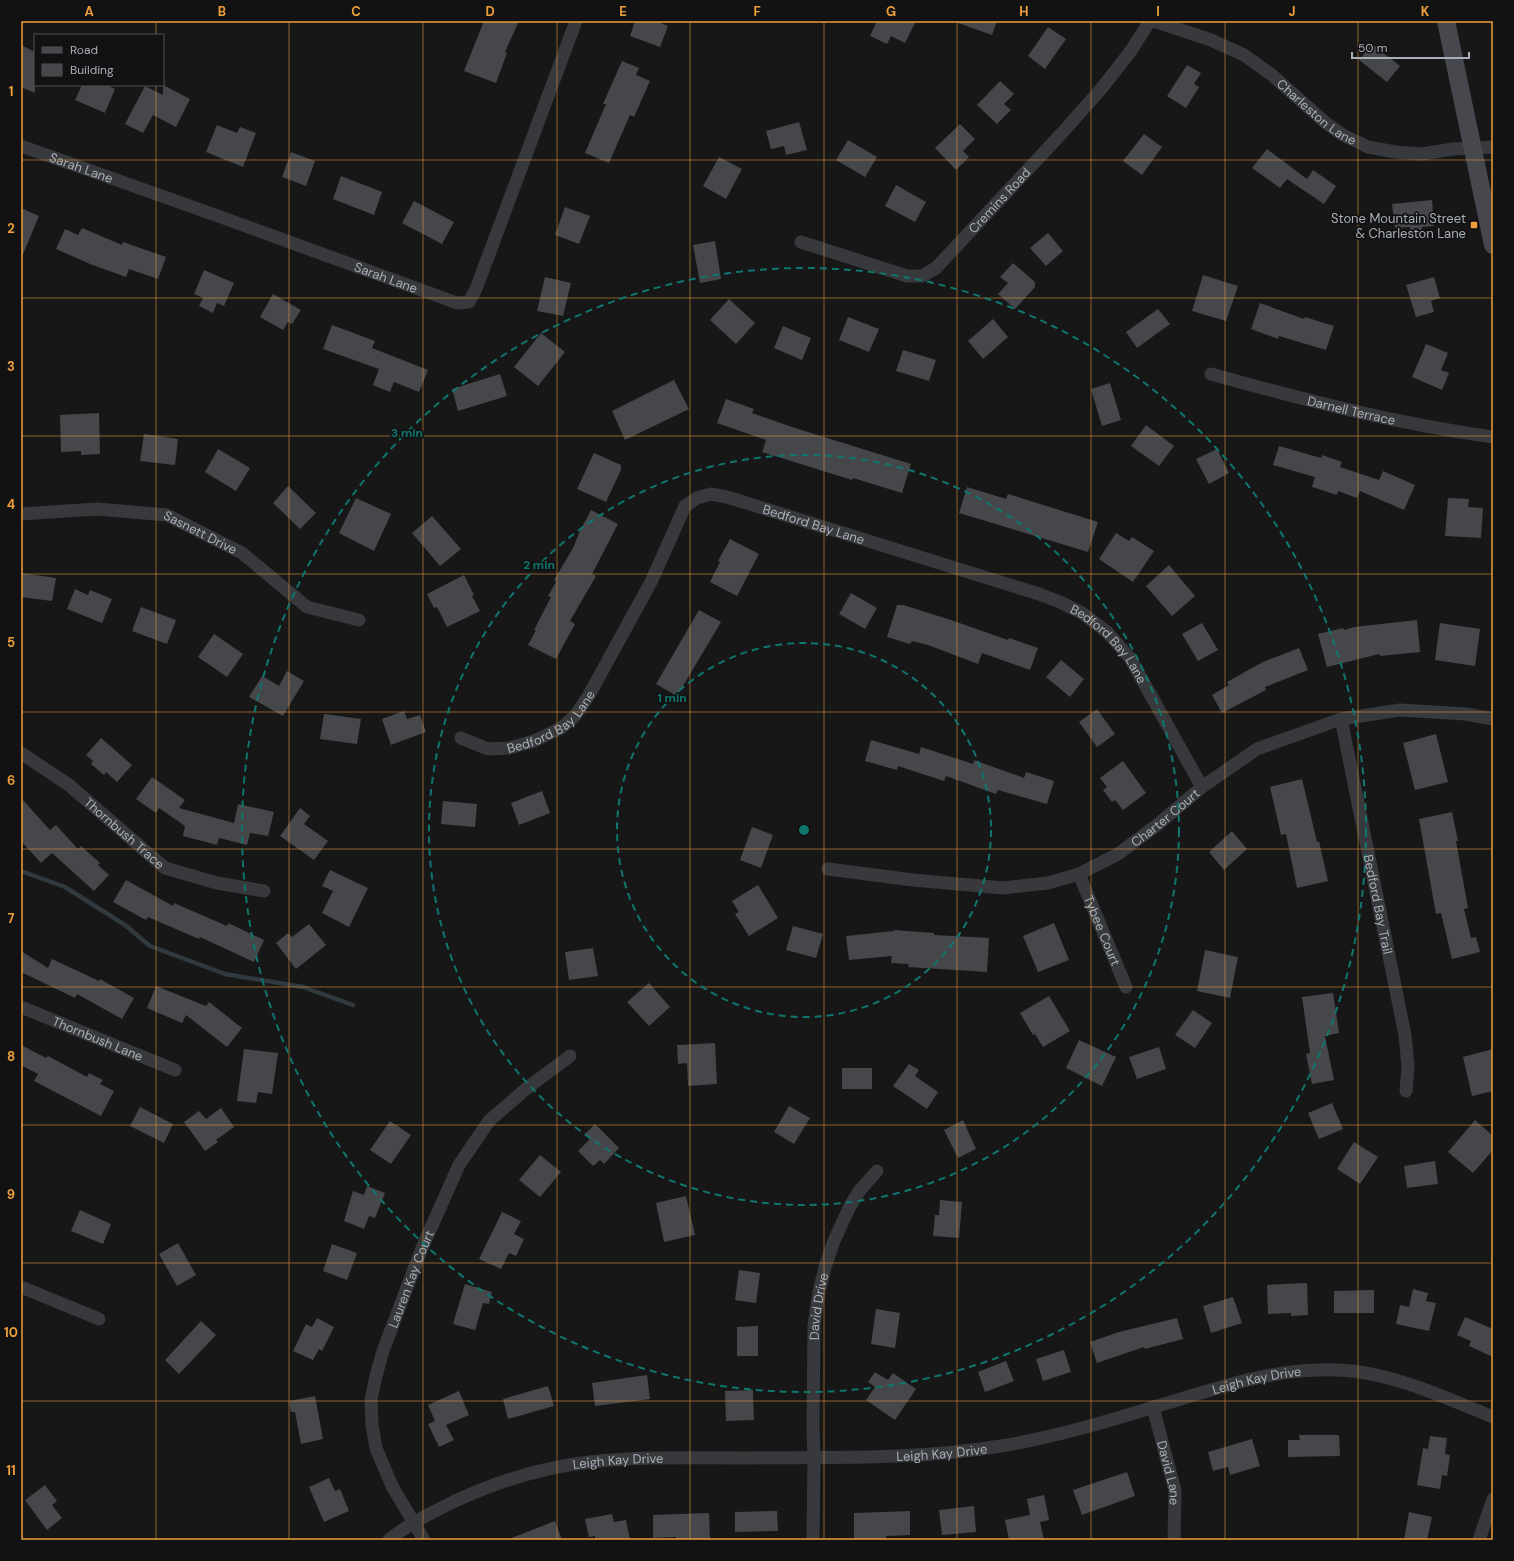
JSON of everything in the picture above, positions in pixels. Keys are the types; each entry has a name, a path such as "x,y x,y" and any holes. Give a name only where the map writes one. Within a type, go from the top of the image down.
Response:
{"main road":[{"path":"1446,21 1493,245"}],"street":[{"name":"Sarah Lane","path":"21,146 457,303 469,302 476,289 576,21"},
{"name":"Cremins Road","path":"801,242 907,276 922,276 936,268 1101,89 1130,52 1150,21"},
{"name":"Charleston Lane","path":"1154,21 1211,40 1244,55 1272,75 1326,123 1344,135 1368,147 1395,152 1422,154 1454,149 1493,147"},
{"name":"Darnell Terrace","path":"1211,374 1298,398 1436,429 1493,437"},
{"name":"Bedford Bay Lane","path":"461,738 488,749 509,748 534,741 561,728 575,716 589,695 651,582 685,506 697,498 711,494 735,500 1039,594 1082,613 1107,632 1130,658 1202,787"},
{"name":"Sasnett Drive","path":"21,514 96,509 167,515 242,553 307,607 359,620"},
{"name":"Charter Court","path":"828,869 913,880 1003,888 1048,884 1079,874 1118,854 1157,825 1202,787 1257,750 1340,719 1400,710 1466,714 1493,718"},
{"name":"Bedford Bay Trail","path":"1340,719 1405,1035 1408,1066 1406,1091"},
{"name":"Thornbush Trace","path":"21,753 69,785 165,868 217,883 264,891"},
{"name":"Tybee Court","path":"1079,874 1126,987"},
{"name":"Thornbush Lane","path":"21,1006 175,1070"},
{"name":"Lauren Kay Court","path":"424,1540 392,1486 376,1448 372,1425 371,1400 383,1350 422,1248 459,1165 489,1121 527,1088 570,1056"},
{"name":"David Drive","path":"813,1540 814,1457 812,1428 814,1325 820,1286 832,1248 850,1206 860,1190 877,1171"},
{"path":"21,1288 99,1319"},
{"name":"Leigh Kay Drive","path":"389,1540 434,1511 461,1498 499,1483 533,1472 587,1462 641,1458 921,1456 971,1451 1060,1433 1272,1374 1319,1370 1361,1372 1380,1375 1457,1402 1493,1417"},
{"name":"David Lane","path":"1153,1407 1175,1491 1174,1540"},
{"path":"1479,1540 1493,1499"}],"building":[{"path":"484,21 519,21 505,52 507,53 496,83 464,71"},
{"path":"635,21 656,21 668,26 660,47 630,36"},
{"path":"877,21 916,21 905,43 891,36 887,44 870,36"},
{"path":"958,21 997,21 992,35 958,23"},
{"path":"1048,27 1066,39 1045,69 1028,56"},
{"path":"1372,44 1400,66 1387,82 1359,60"},
{"path":"21,45 34,52 35,93 21,87"},
{"path":"622,61 639,68 636,75 650,81 634,117 630,115 609,163 585,153 606,104 603,104"},
{"path":"1187,65 1201,73 1194,84 1199,87 1186,108 1167,96"},
{"path":"1000,81 1014,94 1004,104 1011,110 997,124 977,105"},
{"path":"82,86 108,86 115,89 105,113 75,100"},
{"path":"145,86 163,95 164,86 190,99 176,127 153,115 143,133 125,124"},
{"path":"799,122 807,150 786,155 784,146 771,149 766,131"},
{"path":"960,124 975,139 963,151 969,157 956,170 935,148"},
{"path":"217,125 237,133 240,127 256,133 243,167 206,152"},
{"path":"1144,134 1162,147 1142,175 1123,161"},
{"path":"848,140 877,157 865,177 836,160"},
{"path":"1267,149 1307,179 1313,170 1336,186 1324,204 1287,179 1280,188 1252,168"},
{"path":"291,152 315,161 306,186 282,177"},
{"path":"719,157 742,169 726,199 703,186"},
{"path":"341,176 382,192 374,215 333,199"},
{"path":"896,185 926,202 915,222 885,206"},
{"path":"1432,200 1434,226 1422,227 1422,233 1410,234 1410,227 1395,228 1392,204"},
{"path":"414,201 454,222 442,244 402,223"},
{"path":"565,207 590,216 579,244 555,235"},
{"path":"21,208 39,216 21,259"},
{"path":"82,228 122,245 123,242 166,257 158,279 129,269 126,277 90,264 56,249 65,229 78,235"},
{"path":"1048,233 1063,251 1046,266 1030,248"},
{"path":"715,241 721,279 700,283 693,245"},
{"path":"1013,263 1035,282 1035,287 1015,309 998,294 1008,283 1000,277"},
{"path":"204,270 234,283 224,306 217,303 213,313 199,306 203,298 194,294"},
{"path":"1203,275 1238,286 1226,321 1192,311"},
{"path":"545,277 571,283 563,316 537,311"},
{"path":"1434,277 1440,298 1431,301 1434,312 1416,317 1406,285"},
{"path":"273,294 301,310 292,324 288,322 283,330 260,317"},
{"path":"729,299 755,323 736,344 710,320"},
{"path":"1260,303 1304,319 1305,317 1334,326 1326,350 1279,336 1278,339 1251,329"},
{"path":"1158,309 1170,324 1137,348 1126,332"},
{"path":"848,317 879,329 869,352 839,340"},
{"path":"993,319 1008,337 983,359 968,341"},
{"path":"332,325 375,341 372,348 428,370 419,392 394,382 390,392 373,385 379,369 323,349"},
{"path":"783,326 811,338 802,360 774,348"},
{"path":"541,333 565,352 538,386 514,367"},
{"path":"1426,344 1448,353 1441,370 1449,373 1442,390 1412,377"},
{"path":"903,350 936,360 929,381 896,371"},
{"path":"500,374 507,396 458,411 452,389"},
{"path":"674,380 689,409 625,440 612,411"},
{"path":"1110,383 1121,420 1102,426 1091,389"},
{"path":"726,399 754,409 752,413 911,464 902,493 853,478 852,480 762,452 766,440 717,423"},
{"path":"99,413 100,454 81,455 81,451 61,452 60,415"},
{"path":"1146,425 1174,446 1159,466 1131,446"},
{"path":"144,434 178,439 175,465 140,461"},
{"path":"1279,446 1321,458 1322,455 1342,462 1340,467 1379,480 1383,471 1415,485 1404,510 1360,491 1357,498 1338,491 1337,495 1312,487 1315,477 1273,465"},
{"path":"218,449 250,468 236,491 205,472"},
{"path":"1217,449 1229,473 1209,484 1196,459"},
{"path":"594,453 621,465 621,470 606,502 577,489"},
{"path":"288,486 316,513 300,529 273,503"},
{"path":"967,487 1006,499 1008,494 1098,522 1088,552 959,513"},
{"path":"356,498 391,514 374,551 339,533"},
{"path":"1448,498 1469,499 1468,507 1483,508 1481,538 1445,536"},
{"path":"591,510 618,524 592,574 596,576 570,621 575,624 556,659 528,645 551,597 548,596 556,582 554,580 573,548"},
{"path":"432,516 461,549 440,566 412,533"},
{"path":"1116,533 1129,541 1132,537 1154,551 1133,582 1099,559"},
{"path":"730,539 759,554 737,596 710,582 720,562 718,561"},
{"path":"1169,565 1195,596 1172,616 1146,586"},
{"path":"21,573 56,578 52,601 21,597"},
{"path":"464,575 474,595 472,596 480,611 447,627 437,607 434,608 427,594"},
{"path":"75,589 88,595 90,590 112,599 102,623 67,609"},
{"path":"851,593 877,608 865,629 839,614"},
{"path":"897,605 903,605 1008,640 1009,638 1038,648 1030,670 982,653 978,664 928,645 912,641 910,644 887,637"},
{"path":"141,607 176,620 167,644 132,631"},
{"path":"699,610 721,622 677,696 656,684"},
{"path":"1417,620 1420,652 1380,656 1379,654 1327,667 1318,634 1343,628 1344,630 1354,627"},
{"path":"1202,623 1218,650 1198,661 1182,634"},
{"path":"1440,623 1480,629 1475,666 1435,660"},
{"path":"214,634 243,654 227,677 198,657"},
{"path":"1299,648 1308,670 1265,687 1266,690 1222,713 1212,695 1229,685 1227,682 1263,662"},
{"path":"1061,660 1084,679 1070,697 1046,677"},
{"path":"287,671 304,681 283,716 249,697 262,676 279,686"},
{"path":"1097,709 1115,734 1097,747 1079,722"},
{"path":"404,711 407,719 420,715 426,732 391,745 382,719"},
{"path":"324,714 361,719 357,744 320,739"},
{"path":"1436,734 1448,782 1415,790 1403,743"},
{"path":"101,738 132,765 117,782 106,772 104,775 91,764 93,761 86,755"},
{"path":"871,740 919,754 921,747 973,764 974,760 1024,778 1026,772 1054,781 1047,804 998,790 996,794 946,776 944,781 898,766 897,770 865,761"},
{"path":"1123,761 1146,793 1123,810 1115,800 1112,802 1103,790 1107,787 1100,778"},
{"path":"152,777 185,800 179,808 234,823 238,804 274,812 268,836 250,833 247,845 219,838 217,845 183,836 185,826 159,808 156,813 136,799"},
{"path":"1302,779 1328,881 1297,888 1286,834 1281,835 1270,787"},
{"path":"542,791 550,813 519,825 511,803"},
{"path":"21,798 50,830 56,825 78,849 81,846 100,863 98,865 109,875 94,891 52,853 41,863 21,841"},
{"path":"443,801 477,804 475,827 441,824"},
{"path":"300,808 310,816 304,824 328,841 314,860 280,836"},
{"path":"1452,812 1468,908 1464,909 1471,938 1476,937 1480,952 1452,959 1441,913 1436,914 1419,819"},
{"path":"752,827 773,835 761,868 740,860"},
{"path":"1232,831 1247,849 1224,870 1209,852"},
{"path":"330,870 368,888 349,927 322,913 333,891 322,886"},
{"path":"126,880 173,906 174,903 227,926 228,923 264,940 254,962 200,937 199,939 148,917 146,920 113,902"},
{"path":"758,885 778,918 749,936 735,914 739,912 732,901"},
{"path":"1054,923 1069,960 1038,972 1023,936"},
{"path":"309,924 326,945 296,969 276,943 288,933 292,937"},
{"path":"793,926 823,934 816,958 786,950"},
{"path":"894,930 934,933 934,935 989,938 987,972 908,967 909,964 891,963 892,956 849,960 846,936"},
{"path":"593,948 598,976 569,980 565,952"},
{"path":"1205,950 1238,957 1230,998 1197,991"},
{"path":"21,951 48,968 52,959 99,981 100,979 134,998 122,1019 77,994 75,998 21,972"},
{"path":"649,983 670,1007 649,1026 627,1002"},
{"path":"156,986 206,1006 209,1002 242,1028 227,1047 186,1015 182,1023 147,1008"},
{"path":"1333,993 1339,1033 1325,1036 1334,1080 1312,1084 1306,1054 1310,1053 1302,997"},
{"path":"1049,996 1070,1031 1043,1047 1035,1034 1033,1035 1020,1013"},
{"path":"1193,1010 1212,1023 1195,1048 1175,1035"},
{"path":"1079,1040 1116,1057 1102,1086 1066,1068"},
{"path":"715,1043 717,1084 688,1086 687,1063 678,1064 677,1045"},
{"path":"21,1045 46,1058 48,1056 87,1077 89,1073 103,1080 100,1084 114,1091 101,1116 34,1081 38,1074 21,1065"},
{"path":"1159,1047 1166,1069 1137,1079 1129,1057"},
{"path":"244,1049 278,1053 272,1094 258,1092 256,1103 237,1101"},
{"path":"1493,1049 1493,1091 1472,1096 1463,1057"},
{"path":"909,1064 919,1070 915,1076 938,1092 927,1109 893,1086"},
{"path":"842,1068 872,1068 872,1089 842,1089"},
{"path":"1332,1103 1343,1129 1319,1139 1308,1113"},
{"path":"789,1106 810,1118 794,1144 774,1132"},
{"path":"140,1107 173,1124 164,1143 130,1126"},
{"path":"221,1108 234,1127 216,1140 218,1142 205,1151 184,1122 199,1111 206,1119"},
{"path":"963,1120 976,1149 958,1158 944,1130"},
{"path":"1475,1120 1493,1136 1493,1150 1473,1173 1448,1152"},
{"path":"390,1121 411,1135 391,1164 370,1150"},
{"path":"595,1124 619,1148 604,1164 600,1160 593,1166 578,1151 590,1139 585,1134"},
{"path":"1354,1142 1378,1157 1360,1184 1337,1169"},
{"path":"540,1155 561,1172 540,1197 519,1180"},
{"path":"1435,1161 1438,1184 1407,1188 1404,1166"},
{"path":"367,1186 385,1193 375,1218 369,1216 364,1229 344,1221 353,1191 364,1195"},
{"path":"686,1196 695,1235 664,1242 656,1203"},
{"path":"940,1200 962,1202 959,1238 933,1236 935,1215 939,1215"},
{"path":"80,1210 111,1224 103,1244 71,1231"},
{"path":"502,1212 521,1221 514,1234 524,1239 516,1256 509,1253 501,1269 479,1259"},
{"path":"178,1243 196,1275 177,1286 159,1254"},
{"path":"332,1244 357,1253 347,1280 323,1271"},
{"path":"739,1270 760,1273 756,1303 735,1300"},
{"path":"1307,1283 1308,1315 1291,1316 1291,1313 1268,1314 1267,1285"},
{"path":"465,1284 492,1292 489,1304 483,1303 475,1330 453,1324"},
{"path":"1413,1289 1428,1293 1426,1301 1436,1303 1429,1331 1396,1324 1400,1305 1409,1307"},
{"path":"1374,1290 1374,1313 1334,1313 1334,1291"},
{"path":"1233,1297 1242,1323 1211,1333 1203,1306"},
{"path":"876,1309 900,1313 895,1348 871,1344"},
{"path":"1465,1317 1493,1329 1493,1357 1469,1346 1471,1341 1457,1335"},
{"path":"317,1318 334,1327 322,1351 319,1349 313,1360 293,1351 306,1324 312,1327"},
{"path":"1177,1318 1183,1339 1145,1349 1144,1347 1097,1363 1090,1342 1119,1332"},
{"path":"201,1321 216,1335 179,1374 165,1360"},
{"path":"758,1326 758,1356 737,1356 737,1327"},
{"path":"1064,1350 1071,1372 1043,1381 1036,1359"},
{"path":"1006,1361 1014,1381 985,1392 978,1372"},
{"path":"875,1372 888,1380 893,1373 916,1389 895,1420 866,1400 875,1387 868,1382"},
{"path":"647,1375 650,1399 595,1406 592,1383"},
{"path":"548,1386 554,1406 508,1419 503,1399"},
{"path":"753,1390 754,1420 726,1421 725,1391"},
{"path":"459,1391 469,1415 446,1425 454,1440 439,1447 428,1424 435,1421 428,1405"},
{"path":"315,1396 323,1439 301,1444 295,1412 291,1412 289,1401"},
{"path":"1299,1435 1339,1435 1340,1456 1288,1457 1288,1440 1300,1440"},
{"path":"1430,1436 1447,1438 1445,1454 1450,1455 1447,1476 1442,1475 1440,1489 1417,1485 1423,1448 1428,1449"},
{"path":"1252,1439 1260,1466 1230,1475 1228,1467 1213,1471 1208,1452"},
{"path":"1127,1472 1135,1496 1082,1515 1073,1490"},
{"path":"329,1478 335,1491 340,1489 349,1511 324,1522 309,1487"},
{"path":"45,1485 57,1501 52,1505 62,1518 47,1530 25,1500"},
{"path":"1044,1495 1049,1520 1040,1522 1044,1540 1009,1540 1005,1520 1030,1515 1027,1499"},
{"path":"974,1506 976,1532 942,1535 939,1510"},
{"path":"777,1511 778,1531 735,1532 735,1512"},
{"path":"910,1511 910,1535 886,1536 886,1540 854,1540 854,1513"},
{"path":"1409,1512 1432,1517 1427,1540 1404,1540"},
{"path":"709,1513 710,1540 676,1540 676,1537 653,1538 653,1515"},
{"path":"612,1514 614,1522 626,1520 630,1540 595,1540 595,1536 589,1537 585,1519"},
{"path":"555,1521 562,1540 509,1540 509,1539"}],"waterway":[{"path":"21,871 65,887 125,925 150,946 225,974 303,987 353,1005"}],"place":[{"name":"Stone Mountain Street & Charleston Lane","path":"1474,225"}]}
